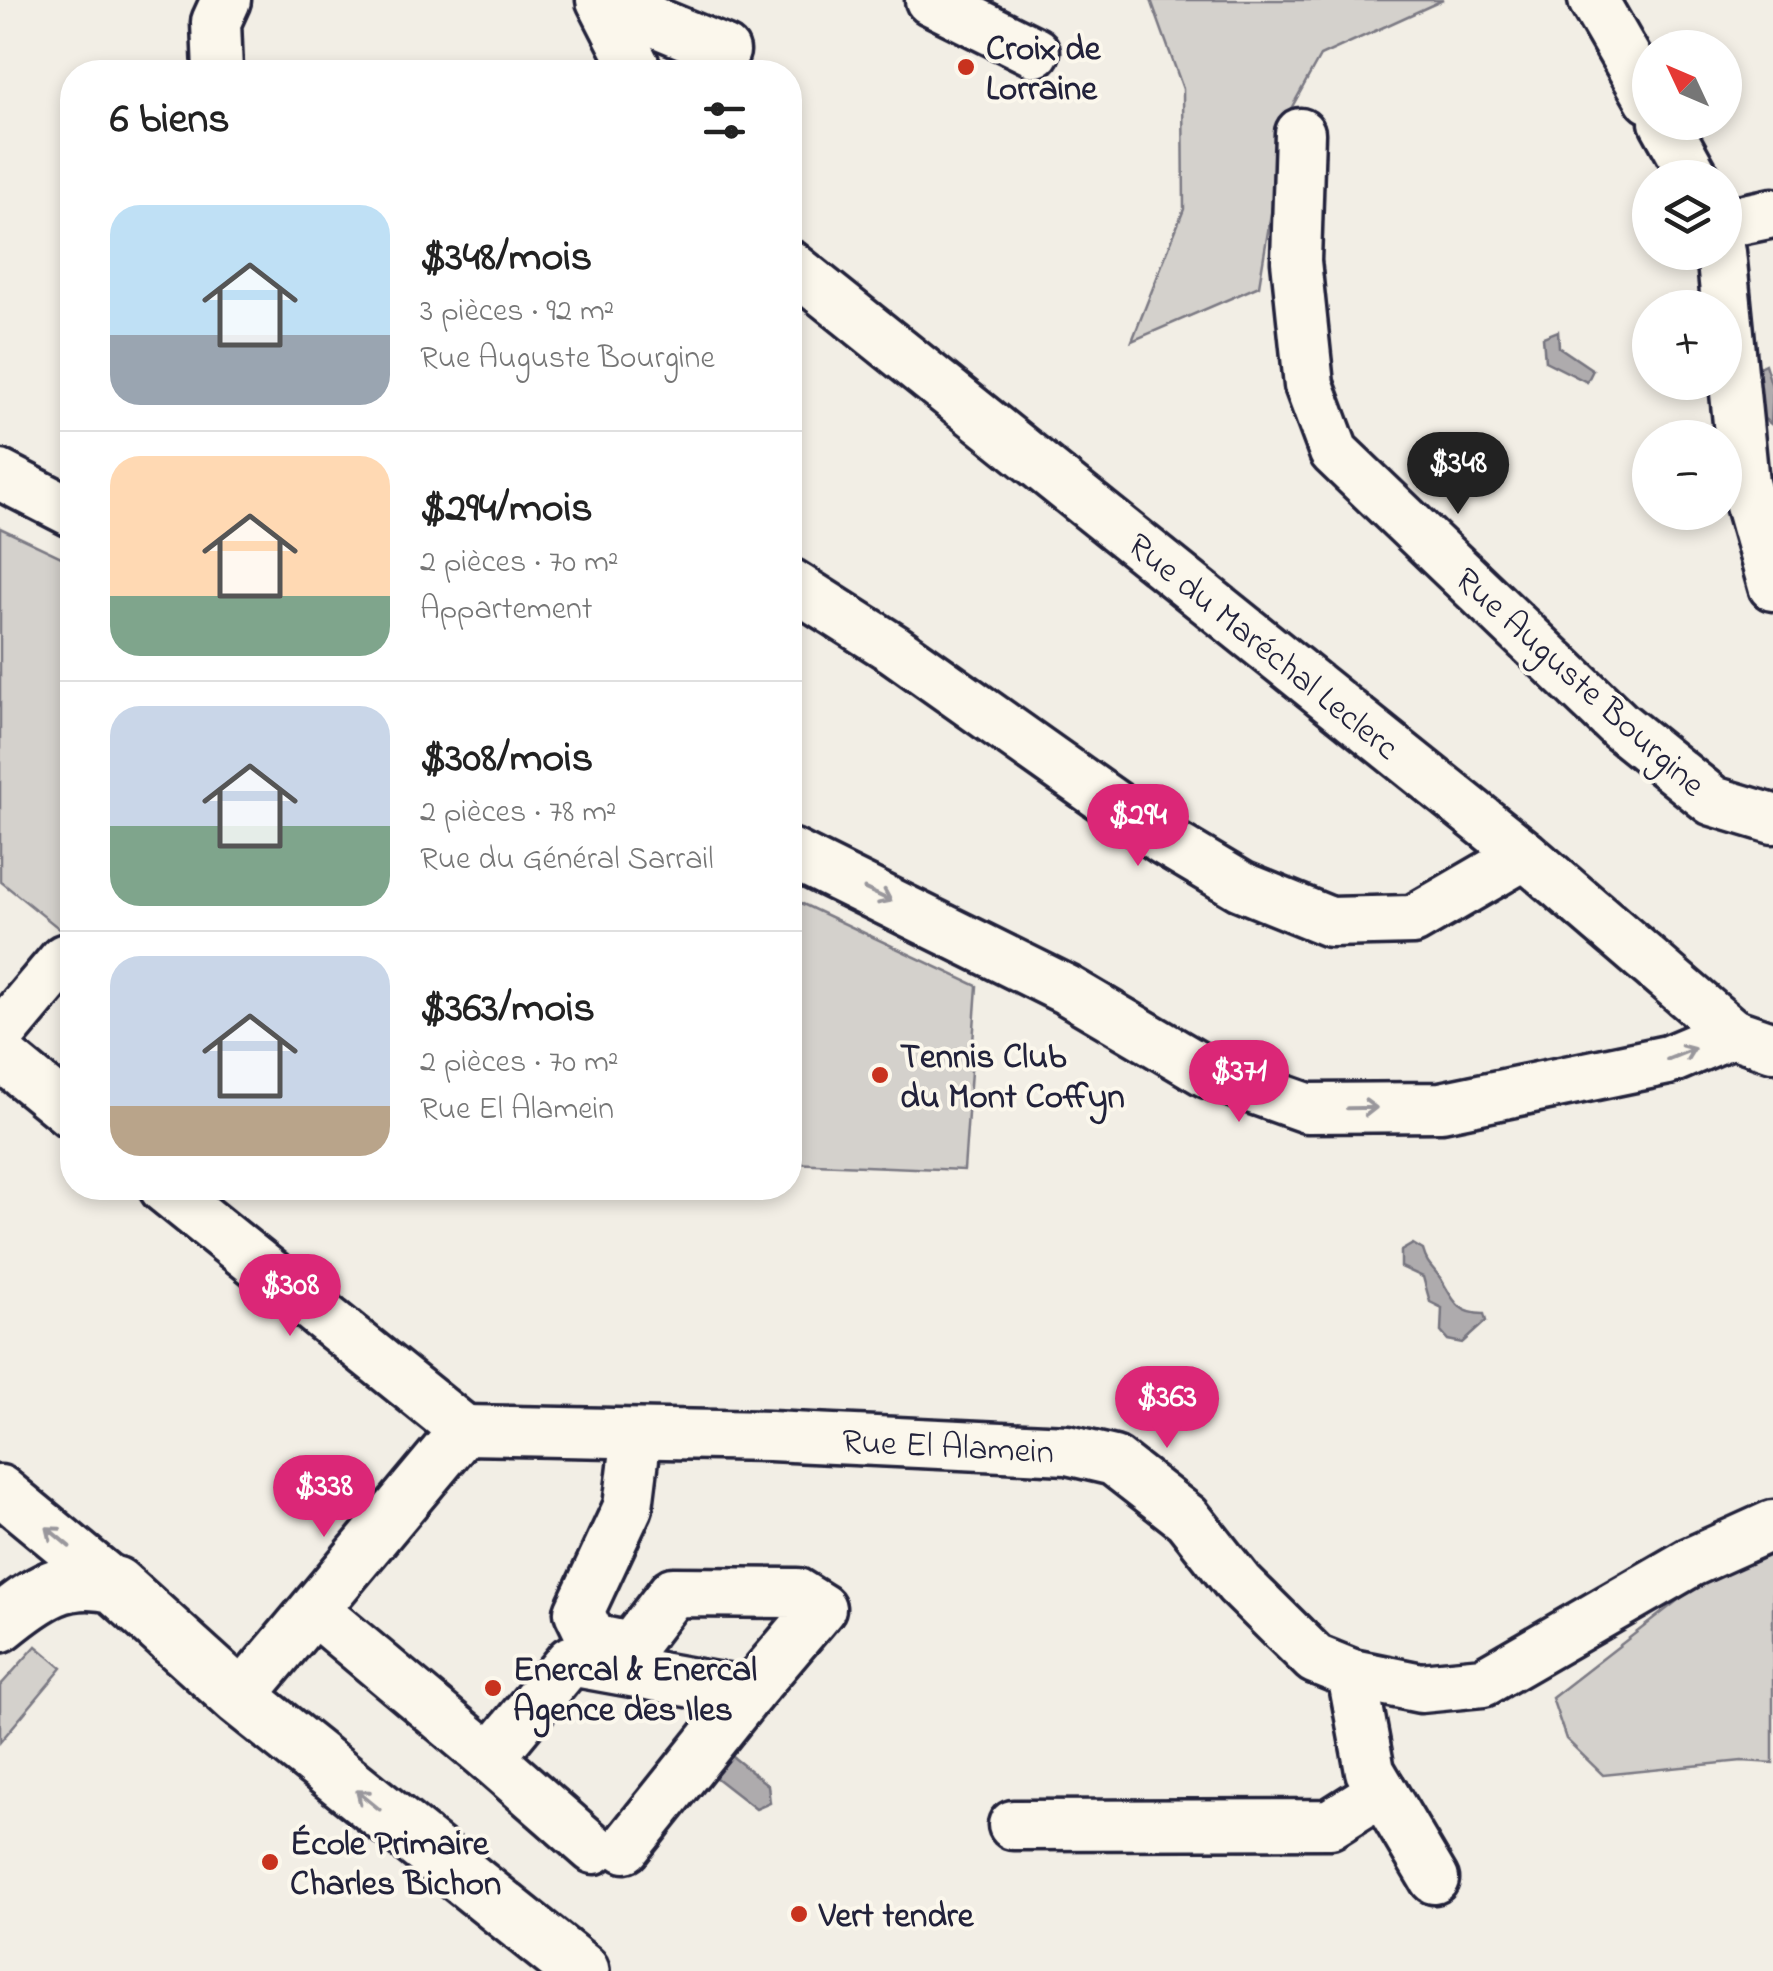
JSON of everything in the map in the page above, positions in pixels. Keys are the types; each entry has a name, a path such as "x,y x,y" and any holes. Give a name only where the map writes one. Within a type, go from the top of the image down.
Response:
{"main road":[{"path":"0,1624 38,1593 67,1580 90,1579 115,1586 240,1698 581,1971"}],"street":[{"path":"218,60 216,22 226,0"},
{"path":"602,0 725,51"},
{"path":"602,0 632,60"},
{"path":"930,0 1035,52"},
{"path":"1593,0 1632,68"},
{"name":"Rue Auguste Bourgine","path":"1300,133 1296,262 1309,385 1334,452 1620,726 1714,801 1773,819"},
{"path":"1742,219 1773,213"},
{"path":"1723,270 1744,483 1773,586"},
{"name":"Rue du Maréchal Leclerc","path":"802,275 1753,1040"},
{"path":"0,475 60,506"},
{"path":"802,591 894,649 1162,839 1242,886 1330,922 1413,920 1525,854"},
{"path":"802,860 1067,990 1208,1073 1307,1108 1441,1107 1753,1040"},
{"path":"0,1036 60,963"},
{"path":"0,1055 60,1104"},
{"path":"179,1200 464,1430 316,1612 240,1698"},
{"name":"Rue El Alamein","path":"464,1430 1067,1450 1114,1462 1187,1518 1283,1632 1315,1659 1352,1674 1421,1688 1483,1682 1692,1562 1773,1525"},
{"path":"316,1612 490,1758 609,1848 821,1608 797,1593 673,1592 631,1647 592,1639 579,1612 628,1507 638,1434"},
{"path":"0,1490 115,1586"},
{"path":"490,1758 570,1661 749,1693"},
{"path":"1352,1674 1370,1771 1434,1879"},
{"path":"1014,1825 1330,1824 1382,1790"}],"shaded area":[{"path":"1151,0 1443,0 1320,56 1287,116 1259,286 1132,341 1184,209 1183,89"},
{"path":"1558,331 1559,347 1593,370 1587,382 1545,361 1543,337"},
{"path":"1765,364 1773,390 1771,424 1763,418 1757,368"},
{"path":"0,528 60,556 60,929 0,881"},
{"name":"Tennis Club du Mont Coffyn","path":"802,904 977,986 964,1170 802,1163"},
{"path":"1413,1244 1423,1250 1457,1304 1484,1314 1486,1321 1462,1343 1448,1340 1441,1332 1442,1308 1430,1302 1423,1277 1401,1267 1401,1251"},
{"path":"1773,1544 1773,1763 1742,1761 1603,1775 1566,1739 1552,1698 1686,1594"},
{"path":"36,1646 62,1668 0,1742 0,1686"},
{"path":"728,1753 768,1785 770,1803 756,1809 711,1774"}],"place":[{"name":"Croix de Lorraine","path":"966,67"},
{"name":"Tennis Club du Mont Coffyn","path":"880,1075"},
{"name":"Enercal & Enercal Agence des Iles","path":"493,1688"},
{"name":"École Primaire Charles Bichon","path":"270,1862"},
{"name":"Vert tendre","path":"799,1914"}]}
